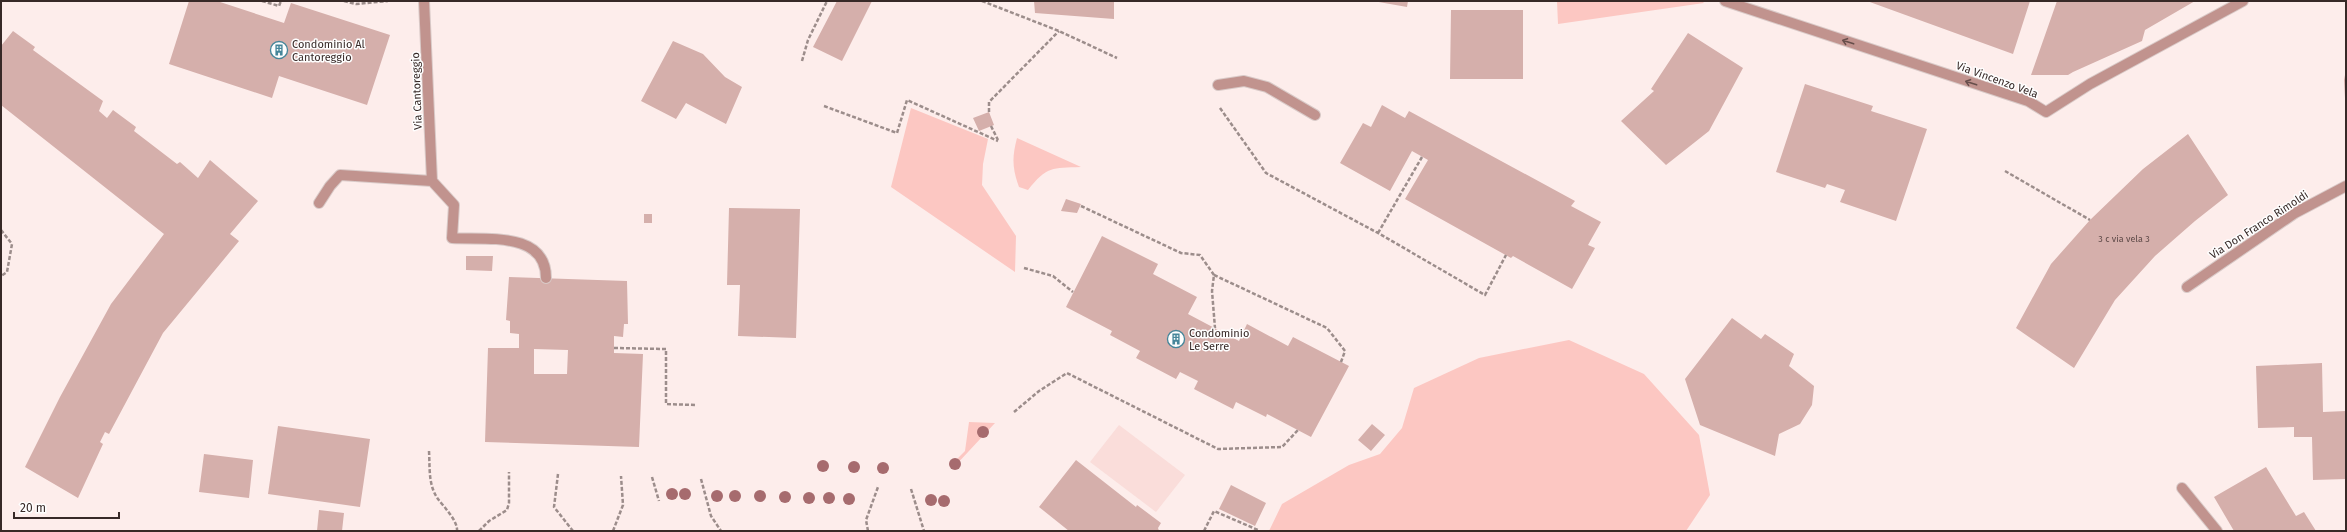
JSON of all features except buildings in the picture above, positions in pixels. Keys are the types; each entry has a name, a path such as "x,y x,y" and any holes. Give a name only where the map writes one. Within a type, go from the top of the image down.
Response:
{"street":[{"name":"Via Cantoreggio","path":"424,1 432,181"},
{"name":"Via Vincenzo Vela","path":"1726,1 2028,101 2046,112 2090,84 2243,1"},
{"path":"1218,85 1244,81 1267,87 1315,115"},
{"path":"319,203 330,186 340,175 432,181 454,205 452,238 509,241 528,244 538,252 546,266 546,278"},
{"name":"Via Don Franco Rimoldi","path":"2187,287 2295,213 2346,186"},
{"path":"2182,488 2217,531"}],"path":[{"path":"262,1 279,6 281,1"},
{"path":"344,1 356,4 388,1"},
{"path":"802,61 808,40 827,1"},
{"path":"982,1 1059,31 1117,58"},
{"path":"989,112 989,102 1059,31"},
{"path":"824,106 897,133 907,100 998,141 991,126"},
{"path":"1219,107 1266,173 1378,233 1485,295 1506,255"},
{"path":"1378,233 1422,157"},
{"path":"2005,171 2090,220"},
{"path":"1081,206 1181,252 1200,255 1214,275 1327,328 1344,350 1341,362"},
{"path":"1,230 12,244 7,272 1,276"},
{"path":"1024,268 1053,276 1073,292"},
{"path":"1214,275 1212,291 1215,328"},
{"path":"614,348 666,349 666,404 695,405"},
{"path":"1014,412 1039,391 1067,373 1218,448 1282,447 1298,430"},
{"path":"429,452 430,484 437,498 450,515 457,531"},
{"path":"479,531 507,510 509,503 509,472"},
{"path":"558,474 554,508 573,531"},
{"path":"613,531 623,505 621,476"},
{"path":"652,477 659,501"},
{"path":"701,479 711,516 721,531"},
{"path":"868,531 866,520 878,487"},
{"path":"911,489 924,531"},
{"path":"1204,531 1214,511 1258,530"}],"shaded area":[{"path":"1557,1 1702,1 1704,3 1558,24"},
{"path":"911,108 988,139 983,164 982,185 1016,236 1015,272 891,187"},
{"path":"1017,138 1081,167 1056,168 1045,172 1028,190 1019,187 1015,174 1014,162 1014,151"},
{"path":"1569,340 1644,374 1699,435 1710,495 1686,531 1269,531 1282,504 1349,465 1380,454 1402,428 1414,388 1479,358"},
{"path":"969,422 995,423 955,466 950,466 965,451"},
{"path":"1119,425 1185,475 1156,512 1090,462"}],"place":[{"name":"Condominio Al Cantoreggio","path":"279,50"},
{"name":"Condominio Le Serre","path":"1176,339"}]}
